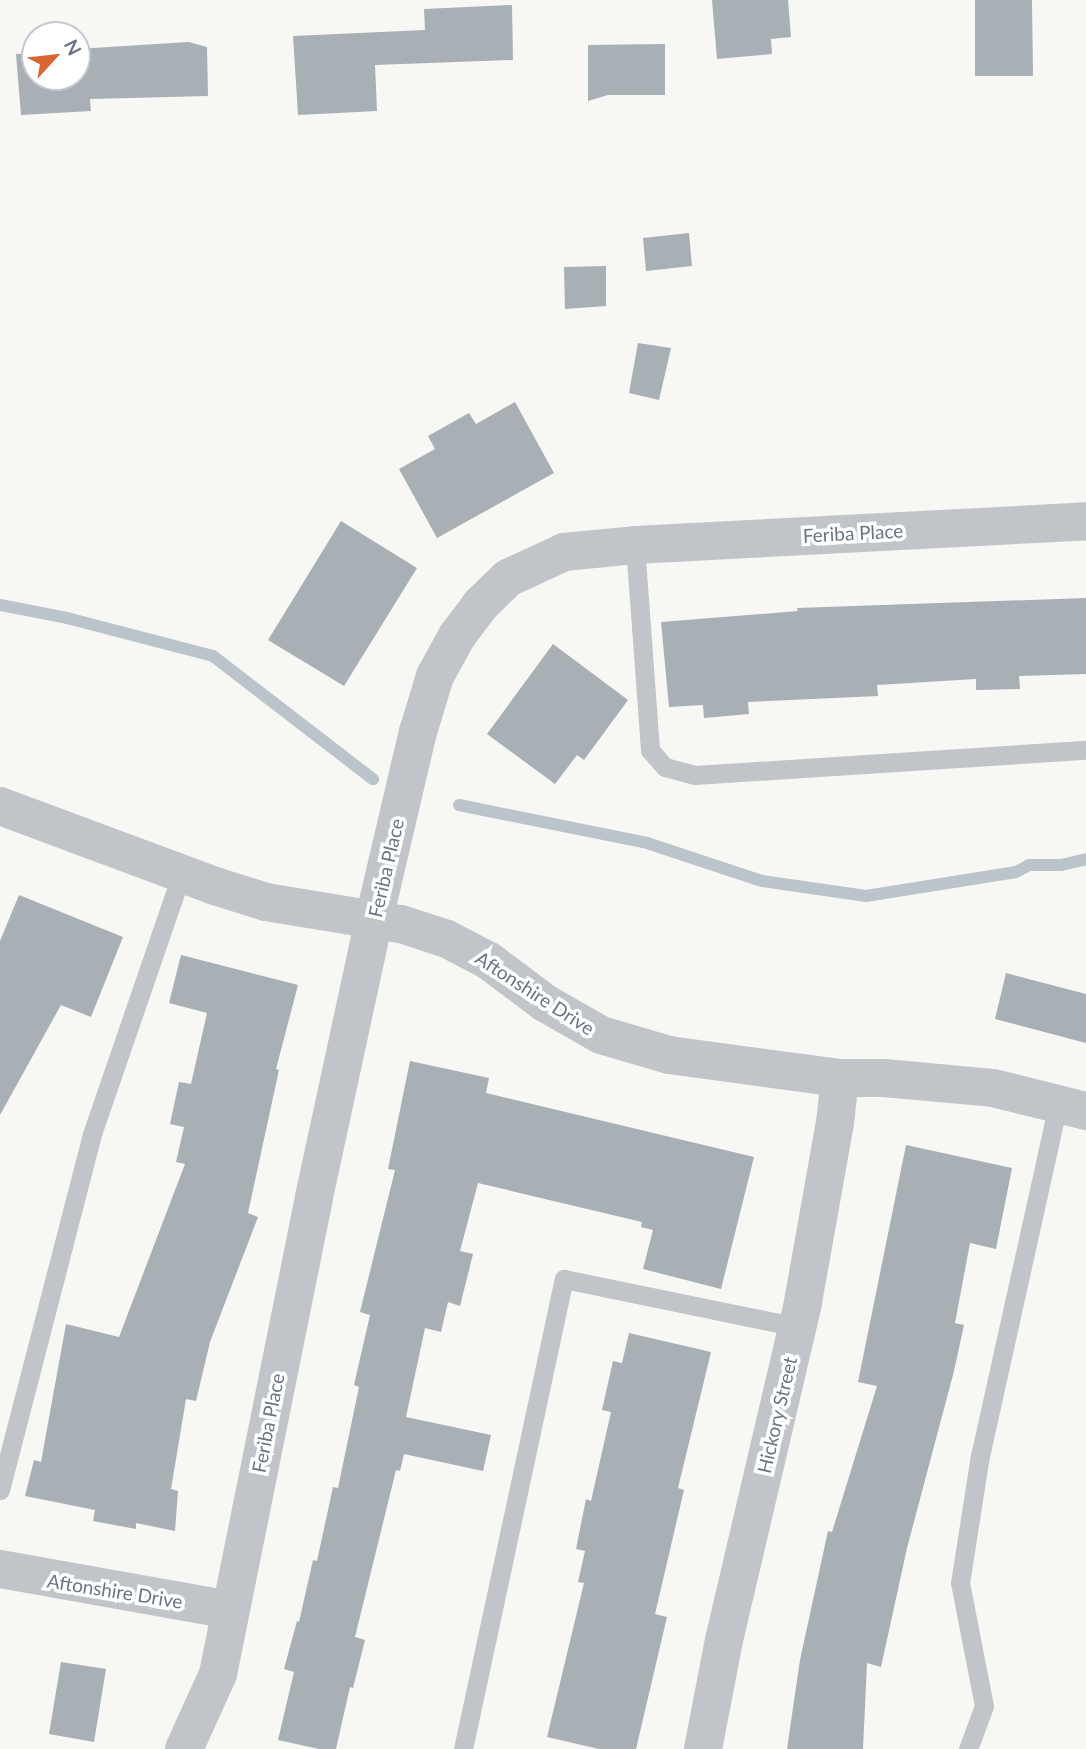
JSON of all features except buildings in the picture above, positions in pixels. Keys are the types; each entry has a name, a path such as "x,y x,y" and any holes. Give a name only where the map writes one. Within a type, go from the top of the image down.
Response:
{"street":[{"name":"Feriba Place","path":"184,1749 218,1674 374,919 418,732 435,676 457,636 480,605 508,578 564,552 635,545 1086,521"},
{"name":"Aftonshire Drive","path":"0,806 181,875 266,902 401,924 447,939 489,961 545,1003 601,1035 709,1063 840,1078 884,1078 993,1088 1072,1107"},
{"name":"Hickory Street","path":"703,1749 724,1640 797,1327 835,1123 840,1078"},
{"name":"Aftonshire Drive","path":"0,1569 230,1610"}],"lane":[{"path":"635,545 650,750 665,767 695,775 1086,750"},
{"path":"0,1490 92,1134 181,875"},
{"path":"968,1749 984,1706 960,1583 980,1456 1072,1107"},
{"path":"463,1749 564,1279 797,1327"}],"waterway":[{"path":"0,605 67,618 213,656 373,779"},
{"path":"459,805 647,843 762,881 866,896 1016,872 1029,865 1061,865 1086,859"}]}
